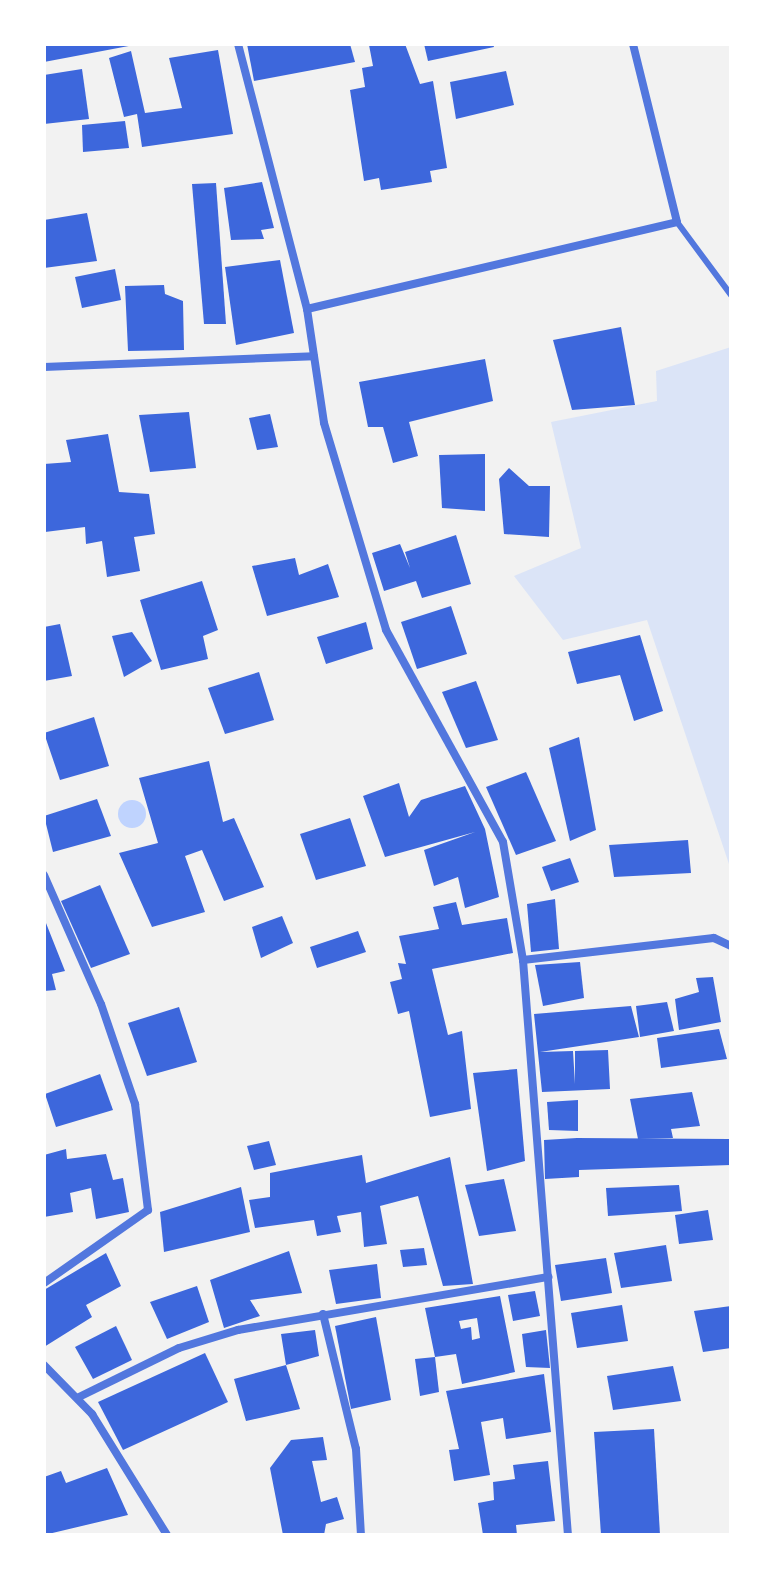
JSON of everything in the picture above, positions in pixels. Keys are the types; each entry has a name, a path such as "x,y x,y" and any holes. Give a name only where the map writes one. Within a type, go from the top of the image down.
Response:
{"street":[{"path":"238,44 307,309 324,423 386,630 503,842 523,960 568,1535"},
{"path":"307,309 677,222 633,44"},
{"path":"44,367 314,356"},
{"path":"44,875 101,1004 135,1104 148,1210 44,1283"},
{"path":"523,960 714,938 731,946"},
{"path":"79,1397 179,1348 323,1314 549,1277"},
{"path":"323,1314 356,1449 361,1535"},
{"path":"44,1365 79,1397 167,1535"}],"lane":[{"path":"677,222 731,295"}],"shaded area":[{"path":"731,347 731,870 647,620 563,640 514,576 581,548 551,422 657,401 656,371"}],"water":[{"path":"132,800 142,804 146,814 142,824 132,828 122,824 118,814 122,804"}],"building":[{"path":"44,44 133,44 134,45 44,62"},
{"path":"247,44 350,44 355,62 254,81"},
{"path":"405,44 420,84 433,81 447,168 430,171 432,182 381,190 379,178 364,181 350,90 365,87 362,68 373,66 369,45"},
{"path":"424,44 493,44 494,47 428,61"},
{"path":"218,50 233,134 142,147 137,114 124,117 109,58 131,51 145,113 182,108 169,58"},
{"path":"82,69 89,119 44,124 44,75"},
{"path":"506,71 514,105 456,119 450,82"},
{"path":"125,121 129,148 83,152 82,125"},
{"path":"262,182 274,228 261,230 264,239 231,240 224,188"},
{"path":"216,183 226,324 204,324 192,184"},
{"path":"87,213 97,261 44,268 44,220"},
{"path":"280,260 294,333 236,345 225,267"},
{"path":"115,269 121,300 82,308 75,277"},
{"path":"164,285 165,294 183,301 184,350 128,351 125,286"},
{"path":"621,327 635,405 572,410 553,340"},
{"path":"485,359 493,401 409,422 418,456 393,463 383,427 368,427 359,382"},
{"path":"189,412 196,468 150,472 139,415"},
{"path":"270,414 278,447 257,450 249,418"},
{"path":"108,434 119,492 149,494 155,534 134,537 140,571 107,577 102,541 86,544 85,527 45,532 44,464 71,462 66,440"},
{"path":"485,454 485,511 442,508 439,455"},
{"path":"509,468 529,486 550,486 549,537 504,534 499,479"},
{"path":"456,535 471,584 422,598 416,581 384,591 372,553 400,544 410,568 405,552"},
{"path":"295,558 299,575 328,564 339,597 267,616 252,566"},
{"path":"202,581 218,630 203,636 208,659 161,670 140,600"},
{"path":"451,606 467,654 417,669 401,622"},
{"path":"366,622 373,649 326,664 317,637"},
{"path":"60,624 72,676 44,681 44,627"},
{"path":"132,632 152,661 124,677 112,636"},
{"path":"640,635 663,711 634,721 620,675 577,684 568,652"},
{"path":"259,672 274,720 225,734 208,688"},
{"path":"476,681 498,740 466,748 442,692"},
{"path":"94,717 109,766 60,780 44,733"},
{"path":"579,737 596,830 570,841 549,748"},
{"path":"209,761 223,822 234,818 264,887 224,901 202,850 185,856 205,912 152,927 119,853 158,843 139,778"},
{"path":"526,772 556,841 516,855 486,787"},
{"path":"399,783 409,817 421,800 465,786 485,829 499,897 465,908 458,877 434,886 424,850 475,832 385,857 363,796"},
{"path":"97,799 111,836 53,852 44,816"},
{"path":"350,818 366,866 316,880 300,834"},
{"path":"688,840 691,873 614,877 609,845"},
{"path":"570,858 579,882 551,891 542,867"},
{"path":"100,885 130,954 91,968 61,901"},
{"path":"555,899 559,949 531,952 527,904"},
{"path":"456,902 462,925 507,918 513,953 432,969 448,1035 462,1031 471,1109 430,1117 409,1011 398,1014 390,982 402,979 398,963 406,964 399,936 439,929 433,907"},
{"path":"282,916 293,943 261,958 252,927"},
{"path":"44,918 65,971 52,974 56,990 44,991"},
{"path":"358,931 366,952 317,968 310,947"},
{"path":"580,962 584,998 543,1006 535,965"},
{"path":"713,977 721,1022 679,1030 675,999 699,992 696,978"},
{"path":"667,1002 674,1031 640,1037 636,1006"},
{"path":"631,1006 639,1037 540,1052 573,1051 575,1084 575,1051 608,1050 610,1089 542,1092 534,1014"},
{"path":"179,1007 197,1062 147,1076 128,1023"},
{"path":"719,1029 727,1059 661,1068 657,1038"},
{"path":"517,1069 525,1161 487,1171 473,1073"},
{"path":"100,1074 113,1110 56,1127 45,1094"},
{"path":"692,1092 700,1126 671,1129 673,1138 638,1139 630,1099"},
{"path":"578,1100 578,1131 549,1130 547,1102"},
{"path":"729,1139 731,1165 579,1170 579,1177 545,1179 544,1140"},
{"path":"269,1141 276,1165 254,1170 247,1146"},
{"path":"66,1149 67,1159 106,1154 113,1180 123,1178 129,1212 96,1219 91,1188 70,1193 73,1212 44,1217 44,1155"},
{"path":"362,1155 366,1183 450,1157 473,1284 443,1286 418,1196 380,1206 387,1244 364,1247 361,1212 337,1216 341,1232 317,1236 314,1220 255,1228 249,1200 270,1197 270,1173"},
{"path":"504,1179 516,1231 479,1236 465,1185"},
{"path":"679,1185 682,1211 608,1216 606,1188"},
{"path":"241,1187 250,1232 164,1252 160,1212"},
{"path":"708,1210 713,1240 679,1244 675,1215"},
{"path":"666,1245 672,1281 621,1288 614,1253"},
{"path":"424,1248 427,1265 403,1267 400,1250"},
{"path":"289,1251 302,1293 250,1300 260,1316 224,1328 210,1280"},
{"path":"106,1253 121,1286 86,1305 92,1317 44,1347 44,1290"},
{"path":"606,1258 612,1293 561,1301 555,1265"},
{"path":"377,1264 381,1298 336,1304 329,1270"},
{"path":"197,1286 209,1322 167,1339 150,1302"},
{"path":"535,1291 540,1316 513,1321 508,1295"},
{"path":"500,1296 515,1372 462,1384 456,1354 435,1357 425,1308","holes":["477,1318 480,1338 472,1340 471,1327 461,1329 459,1321"]},
{"path":"622,1305 628,1341 577,1348 571,1313"},
{"path":"731,1306 731,1348 703,1352 694,1311"},
{"path":"376,1317 391,1400 351,1409 335,1326"},
{"path":"116,1326 132,1360 93,1379 75,1347"},
{"path":"315,1330 319,1356 286,1365 281,1334"},
{"path":"546,1330 550,1368 526,1367 522,1334"},
{"path":"205,1353 228,1402 123,1450 98,1402"},
{"path":"435,1357 439,1392 420,1396 415,1359"},
{"path":"286,1365 300,1409 246,1421 234,1379"},
{"path":"673,1366 681,1401 613,1410 607,1376"},
{"path":"544,1374 551,1432 506,1439 503,1418 481,1422 490,1475 454,1481 449,1450 459,1449 446,1391"},
{"path":"654,1429 660,1535 601,1535 594,1432"},
{"path":"323,1437 327,1460 312,1461 321,1502 337,1497 344,1519 326,1524 324,1535 283,1535 270,1468 291,1440"},
{"path":"548,1461 555,1521 516,1525 517,1535 483,1535 478,1503 494,1500 493,1482 515,1479 513,1465"},
{"path":"107,1468 128,1515 44,1535 44,1477 61,1471 66,1483"}]}
